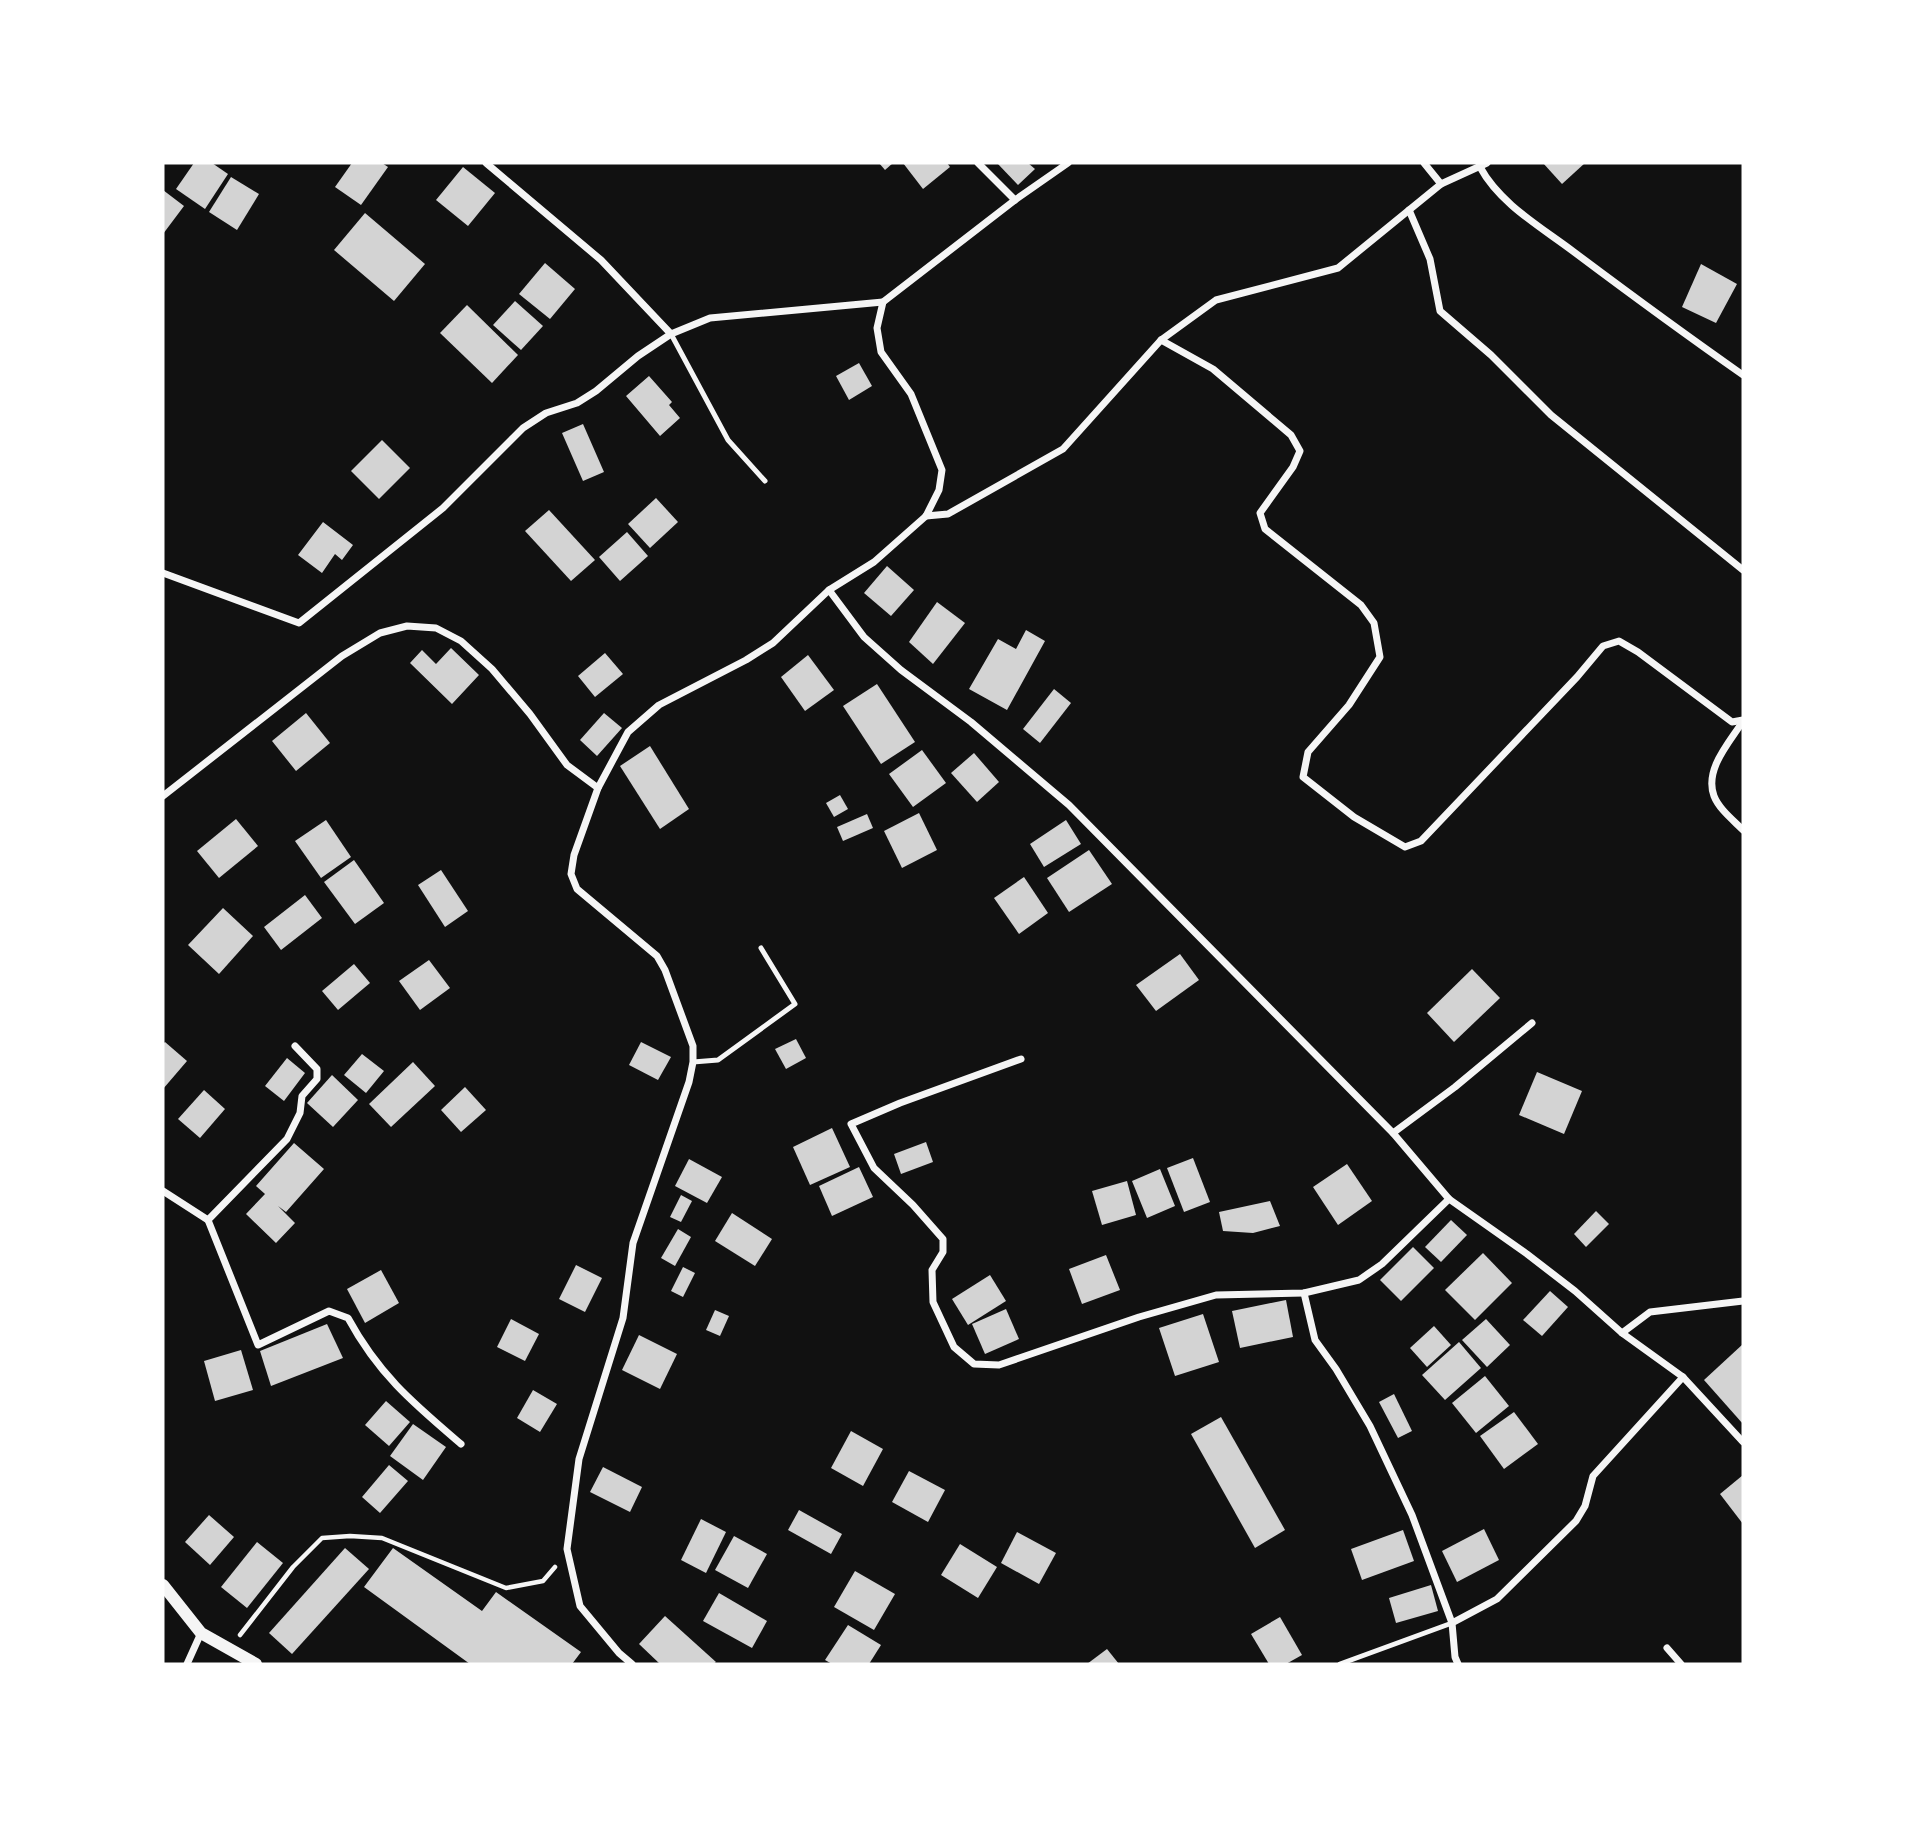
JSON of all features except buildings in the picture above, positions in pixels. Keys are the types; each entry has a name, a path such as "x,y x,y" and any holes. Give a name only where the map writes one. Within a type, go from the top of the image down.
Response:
{"street":[{"path":"486,163 601,260 671,334"},
{"path":"978,163 1015,201"},
{"path":"163,573 299,623 443,508 523,428 546,413 577,403 596,391 638,356 671,334 710,318 883,302 1068,163"},
{"path":"1424,163 1441,184"},
{"path":"926,516 948,514 1063,449 1161,340 1216,300 1338,268 1441,184 1483,165 1487,181 1512,206 1743,375"},
{"path":"1409,210 1430,259 1440,312 1492,355 1551,415 1743,570"},
{"path":"632,1664 619,1653 580,1606 567,1549 579,1459 623,1318 633,1243 689,1082 693,1046 665,970 657,956 577,889 571,874 598,788 628,732 659,705 773,643 829,590 874,562 926,516 939,490 942,470 911,394 881,352 877,328 883,302"},
{"path":"1161,340 1213,369 1291,435 1300,451 1293,467 1260,513 1265,529 1361,605 1374,623 1380,657 1349,705 1308,752 1303,777 1354,817 1405,847 1421,841 1603,646 1619,641 1638,652 1732,722 1743,720"},
{"path":"829,590 864,637 901,670 1036,775 1069,805 1393,1133 1449,1199 1527,1254 1575,1291 1622,1333 1683,1377 1743,1442"},
{"path":"163,796 342,656 380,633 407,626 436,628 461,641 492,669 530,714 567,765 598,788"},
{"path":"1743,720 1712,770 1713,796 1743,830"},
{"path":"1393,1133 1455,1087 1532,1023"},
{"path":"208,1220 287,1139 300,1112 302,1096 317,1079 317,1069 295,1046"},
{"path":"1021,1059 900,1103 851,1124 874,1168 913,1205 943,1239 943,1252 932,1270 933,1302 954,1347 974,1364 999,1365 1139,1317 1216,1295 1304,1293 1359,1280 1391,1256 1449,1199"},
{"path":"163,1191 208,1220 258,1345 329,1311 348,1318 364,1349 401,1392 461,1444"},
{"path":"1304,1293 1314,1340 1336,1369 1370,1426 1412,1515 1452,1623 1458,1664"},
{"path":"1622,1333 1650,1312 1743,1301"},
{"path":"1452,1623 1497,1599 1576,1521 1585,1506 1593,1476 1683,1377"},
{"path":"163,1585 201,1633 256,1664"},
{"path":"187,1664 201,1633"},
{"path":"1667,1648 1681,1664"}],"lane":[{"path":"671,334 729,440 765,481"},
{"path":"693,1062 718,1060 795,1004 761,948"},
{"path":"1340,1664 1452,1623"}],"path":[{"path":"229,1648 293,1567 322,1538 382,1538 506,1588 543,1581 567,1549"}]}
